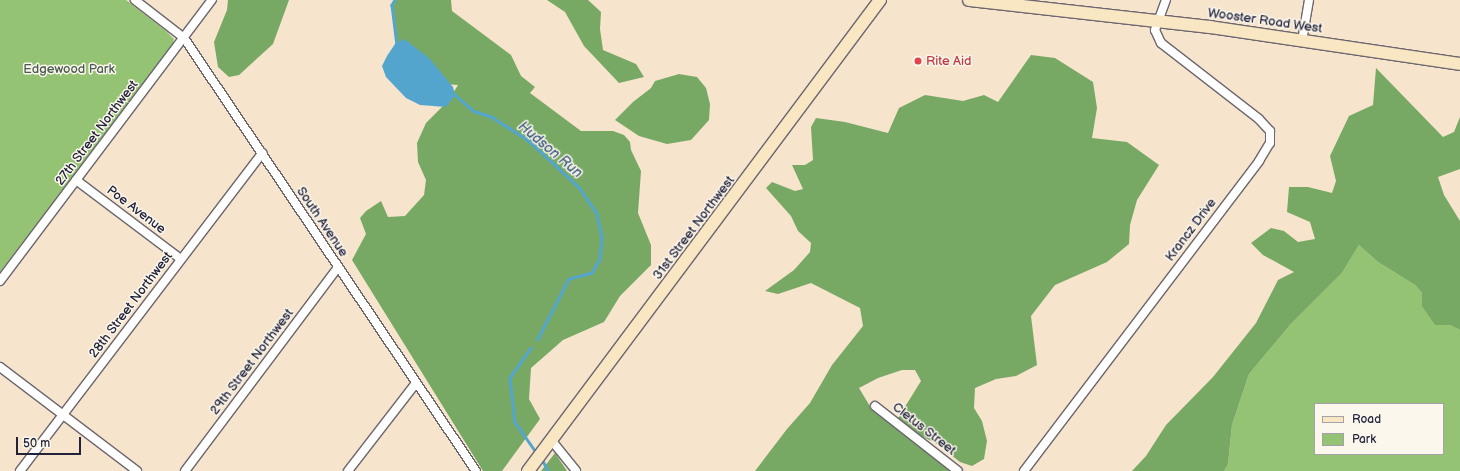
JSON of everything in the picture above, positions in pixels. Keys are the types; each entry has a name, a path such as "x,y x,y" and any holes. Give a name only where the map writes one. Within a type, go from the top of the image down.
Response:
{"main road":[{"name":"31st Street Northwest","path":"531,467 552,441 880,0"},
{"name":"Wooster Road West","path":"969,0 1157,21 1460,64"}],"street":[{"name":"South Avenue","path":"135,0 184,38 476,471"},
{"name":"27th Street Northwest","path":"0,281 212,0"},
{"path":"1157,21 1166,0"},
{"path":"1302,41 1309,0"},
{"name":"Krancz Drive","path":"1024,471 1259,161 1270,143 1270,131 1259,119 1161,43 1156,36 1157,21"},
{"name":"28th Street Northwest","path":"20,471 262,153"},
{"name":"Poe Avenue","path":"76,180 181,259"},
{"name":"29th Street Northwest","path":"184,471 338,267"},
{"path":"0,367 137,471"},
{"path":"348,471 416,383"},
{"name":"Cletus Street","path":"875,406 958,471"},
{"path":"552,441 566,456 576,471"}],"green space":[{"name":"Edgewood Park","path":"0,0 126,0 174,39 172,47 0,272"},
{"path":"228,0 289,0 273,44 239,75 229,77 218,67 214,42 227,10"},
{"path":"395,0 451,0 452,11 511,55 521,76 535,87 530,93 581,131 613,131 624,135 630,142 631,150 641,171 638,213 651,245 651,265 620,296 604,322 563,340 531,368 529,399 540,419 502,471 483,471 352,260 366,234 360,218 366,211 381,201 388,217 405,216 424,195 426,180 418,162 417,143 426,123 448,101 458,85 444,84 398,48 392,5"},
{"path":"547,0 588,0 601,12 600,29 603,50 636,64 644,77 619,83 584,46 565,12"},
{"path":"1031,55 1055,58 1093,82 1097,108 1092,138 1127,142 1159,165 1137,200 1130,225 1129,244 1107,262 1055,285 1031,316 1037,365 1016,376 996,379 975,388 974,408 982,421 987,441 984,459 972,466 960,462 939,445 912,431 898,418 921,381 915,370 902,370 878,378 859,388 871,408 875,406 958,471 755,471 787,429 810,403 832,365 863,326 860,308 811,283 778,294 765,291 794,270 810,252 811,243 798,231 791,216 766,188 772,182 795,191 803,189 792,165 805,165 813,160 811,127 816,118 845,122 888,133 899,108 925,95 963,101 984,95 998,102"},
{"path":"1376,68 1443,137 1454,132 1460,117 1460,169 1438,177 1444,195 1460,221 1460,330 1450,325 1435,325 1422,306 1422,293 1415,285 1378,262 1359,245 1342,273 1290,325 1249,374 1232,425 1228,464 1224,471 1132,471 1146,456 1166,425 1213,377 1256,323 1278,280 1294,272 1263,255 1251,243 1271,228 1284,231 1298,242 1315,239 1310,222 1287,212 1289,187 1308,187 1332,193 1336,181 1330,156 1349,116 1373,105"},
{"path":"679,74 697,77 706,88 710,104 709,120 691,140 667,144 639,136 615,120 633,102 651,88 655,81"},
{"path":"1359,245 1378,262 1415,285 1422,293 1435,325 1450,325 1460,330 1460,471 1224,471 1228,464 1232,425 1249,374 1290,325 1342,273"},
{"path":"555,453 567,471 541,471"}],"water":[{"path":"404,39 429,58 453,87 455,95 446,107 420,105 406,98 386,77 382,66 395,44"}],"waterway":[{"name":"Hudson Run","path":"395,0 392,5 397,45"},
{"name":"Hudson Run","path":"453,93 474,111 492,117 528,140 579,187 597,214 602,237 600,259 592,273 569,279 538,339"},
{"name":"Hudson Run","path":"531,348 510,378 515,422 537,454"},
{"name":"Hudson Run","path":"542,459 548,471"}],"place":[{"name":"Rite Aid","path":"918,61"}]}
